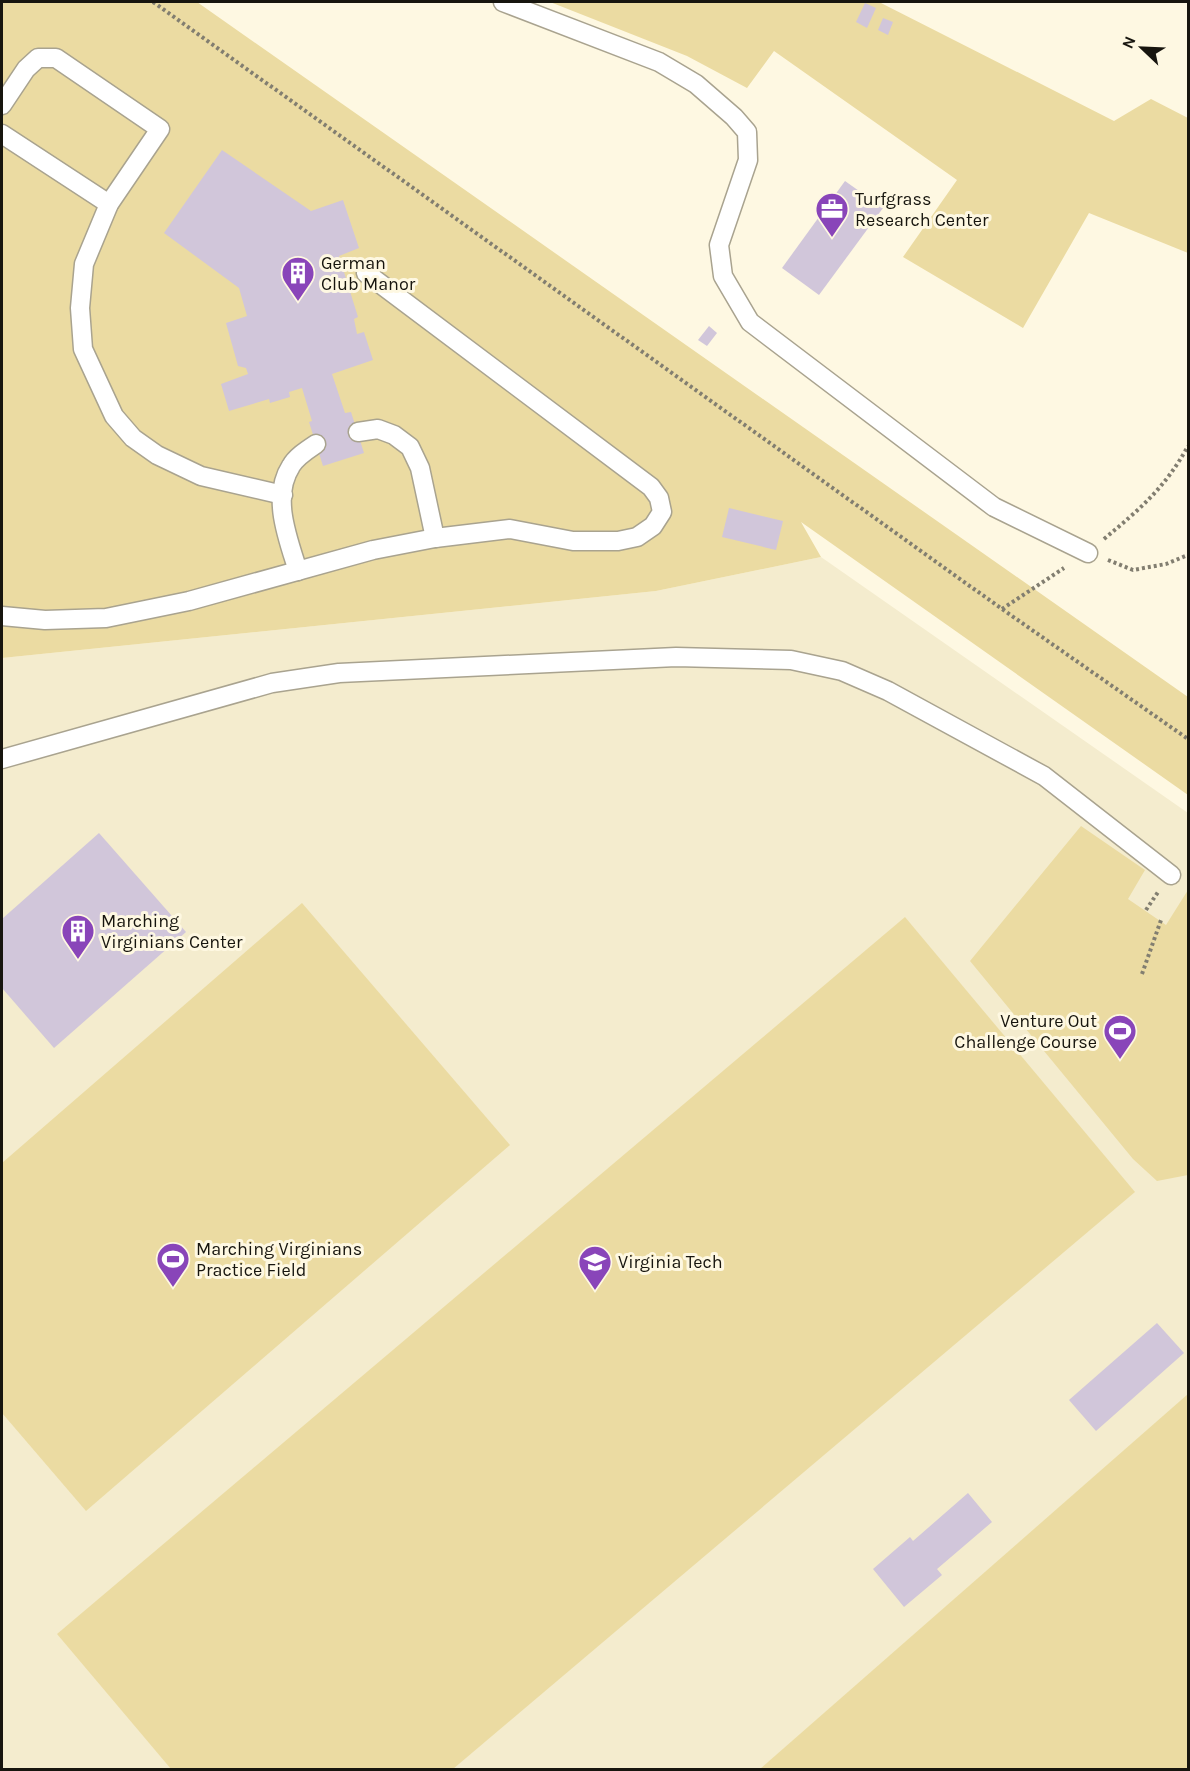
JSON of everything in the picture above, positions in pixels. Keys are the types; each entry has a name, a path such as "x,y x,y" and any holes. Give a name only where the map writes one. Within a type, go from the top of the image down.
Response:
{"lane":[{"path":"503,2 659,62 696,84 734,117 747,132 748,160 719,245 723,276 750,322 994,507 1088,553"},
{"path":"2,105 26,69 38,58 56,58 160,129 109,204 84,264 80,308 83,349 114,416 133,438 157,455 201,476 283,495"},
{"path":"2,134 109,204"},
{"path":"2,616 45,620 106,618 189,601 373,550 435,538 510,529 573,541 618,541 637,537 653,526 662,512 659,498 651,487 366,273"},
{"path":"358,432 378,429 394,435 410,447 422,476 435,538"},
{"path":"298,571 282,512 283,495 286,477 292,464 316,444"},
{"path":"2,759 272,683 339,673 676,657 792,660 842,671 888,691 1044,776 1171,875"}],"path":[{"path":"153,2 992,602 1188,739"},
{"path":"1088,553 1133,570 1166,564 1188,555"},
{"path":"1142,974 1161,920"}],"shaded area":[{"path":"2,2 197,2 1188,697 1188,795 801,522 821,557 656,591 2,658"},
{"path":"550,2 879,2 1114,121 1151,99 1188,118 1188,253 1089,213 1023,328 903,257 957,180 774,51 747,88 687,56"},
{"name":"Virginia Tech","path":"821,557 1188,813 1188,1769 2,1770 2,658 656,591"},
{"name":"Venture Out Challenge Course","path":"1081,826 1145,870 1128,899 1166,925 1188,890 1188,1175 1157,1181 1133,1159 970,961"},
{"name":"Marching Virginians Practice Field","path":"302,903 510,1145 86,1511 2,1413 2,1163"},
{"path":"905,917 1135,1192 453,1769 171,1769 57,1634"},
{"path":"1188,1394 1188,1769 760,1769"}],"building":[{"path":"865,3 876,8 867,28 856,22"},
{"path":"883,18 893,22 888,35 878,30"},
{"name":"German Club Manor","path":"222,150 311,211 343,200 359,248 339,256 358,317 354,319 357,334 364,332 373,360 332,374 345,413 351,412 364,453 323,466 309,422 312,421 302,388 289,392 290,397 270,403 269,399 229,411 221,384 248,374 246,368 238,366 226,323 247,316 239,288 164,233"},
{"name":"Turfgrass Research Center","path":"845,181 883,208 819,295 782,268"},
{"path":"709,326 717,333 707,346 698,340"},
{"path":"729,508 783,521 776,550 722,537"},
{"name":"Marching Virginians Center","path":"99,833 186,932 54,1048 2,988 2,919"},
{"path":"1157,1323 1184,1353 1096,1431 1069,1400"},
{"path":"968,1493 992,1522 937,1569 942,1575 904,1607 873,1569 910,1537 913,1541"}],"place":[{"name":"Turfgrass Research Center","path":"832,238"},
{"name":"German Club Manor","path":"298,302"},
{"name":"Marching Virginians Center","path":"78,960"},
{"name":"Venture Out Challenge Course","path":"1120,1060"},
{"name":"Marching Virginians Practice Field","path":"173,1288"},
{"name":"Virginia Tech","path":"595,1291"}]}
